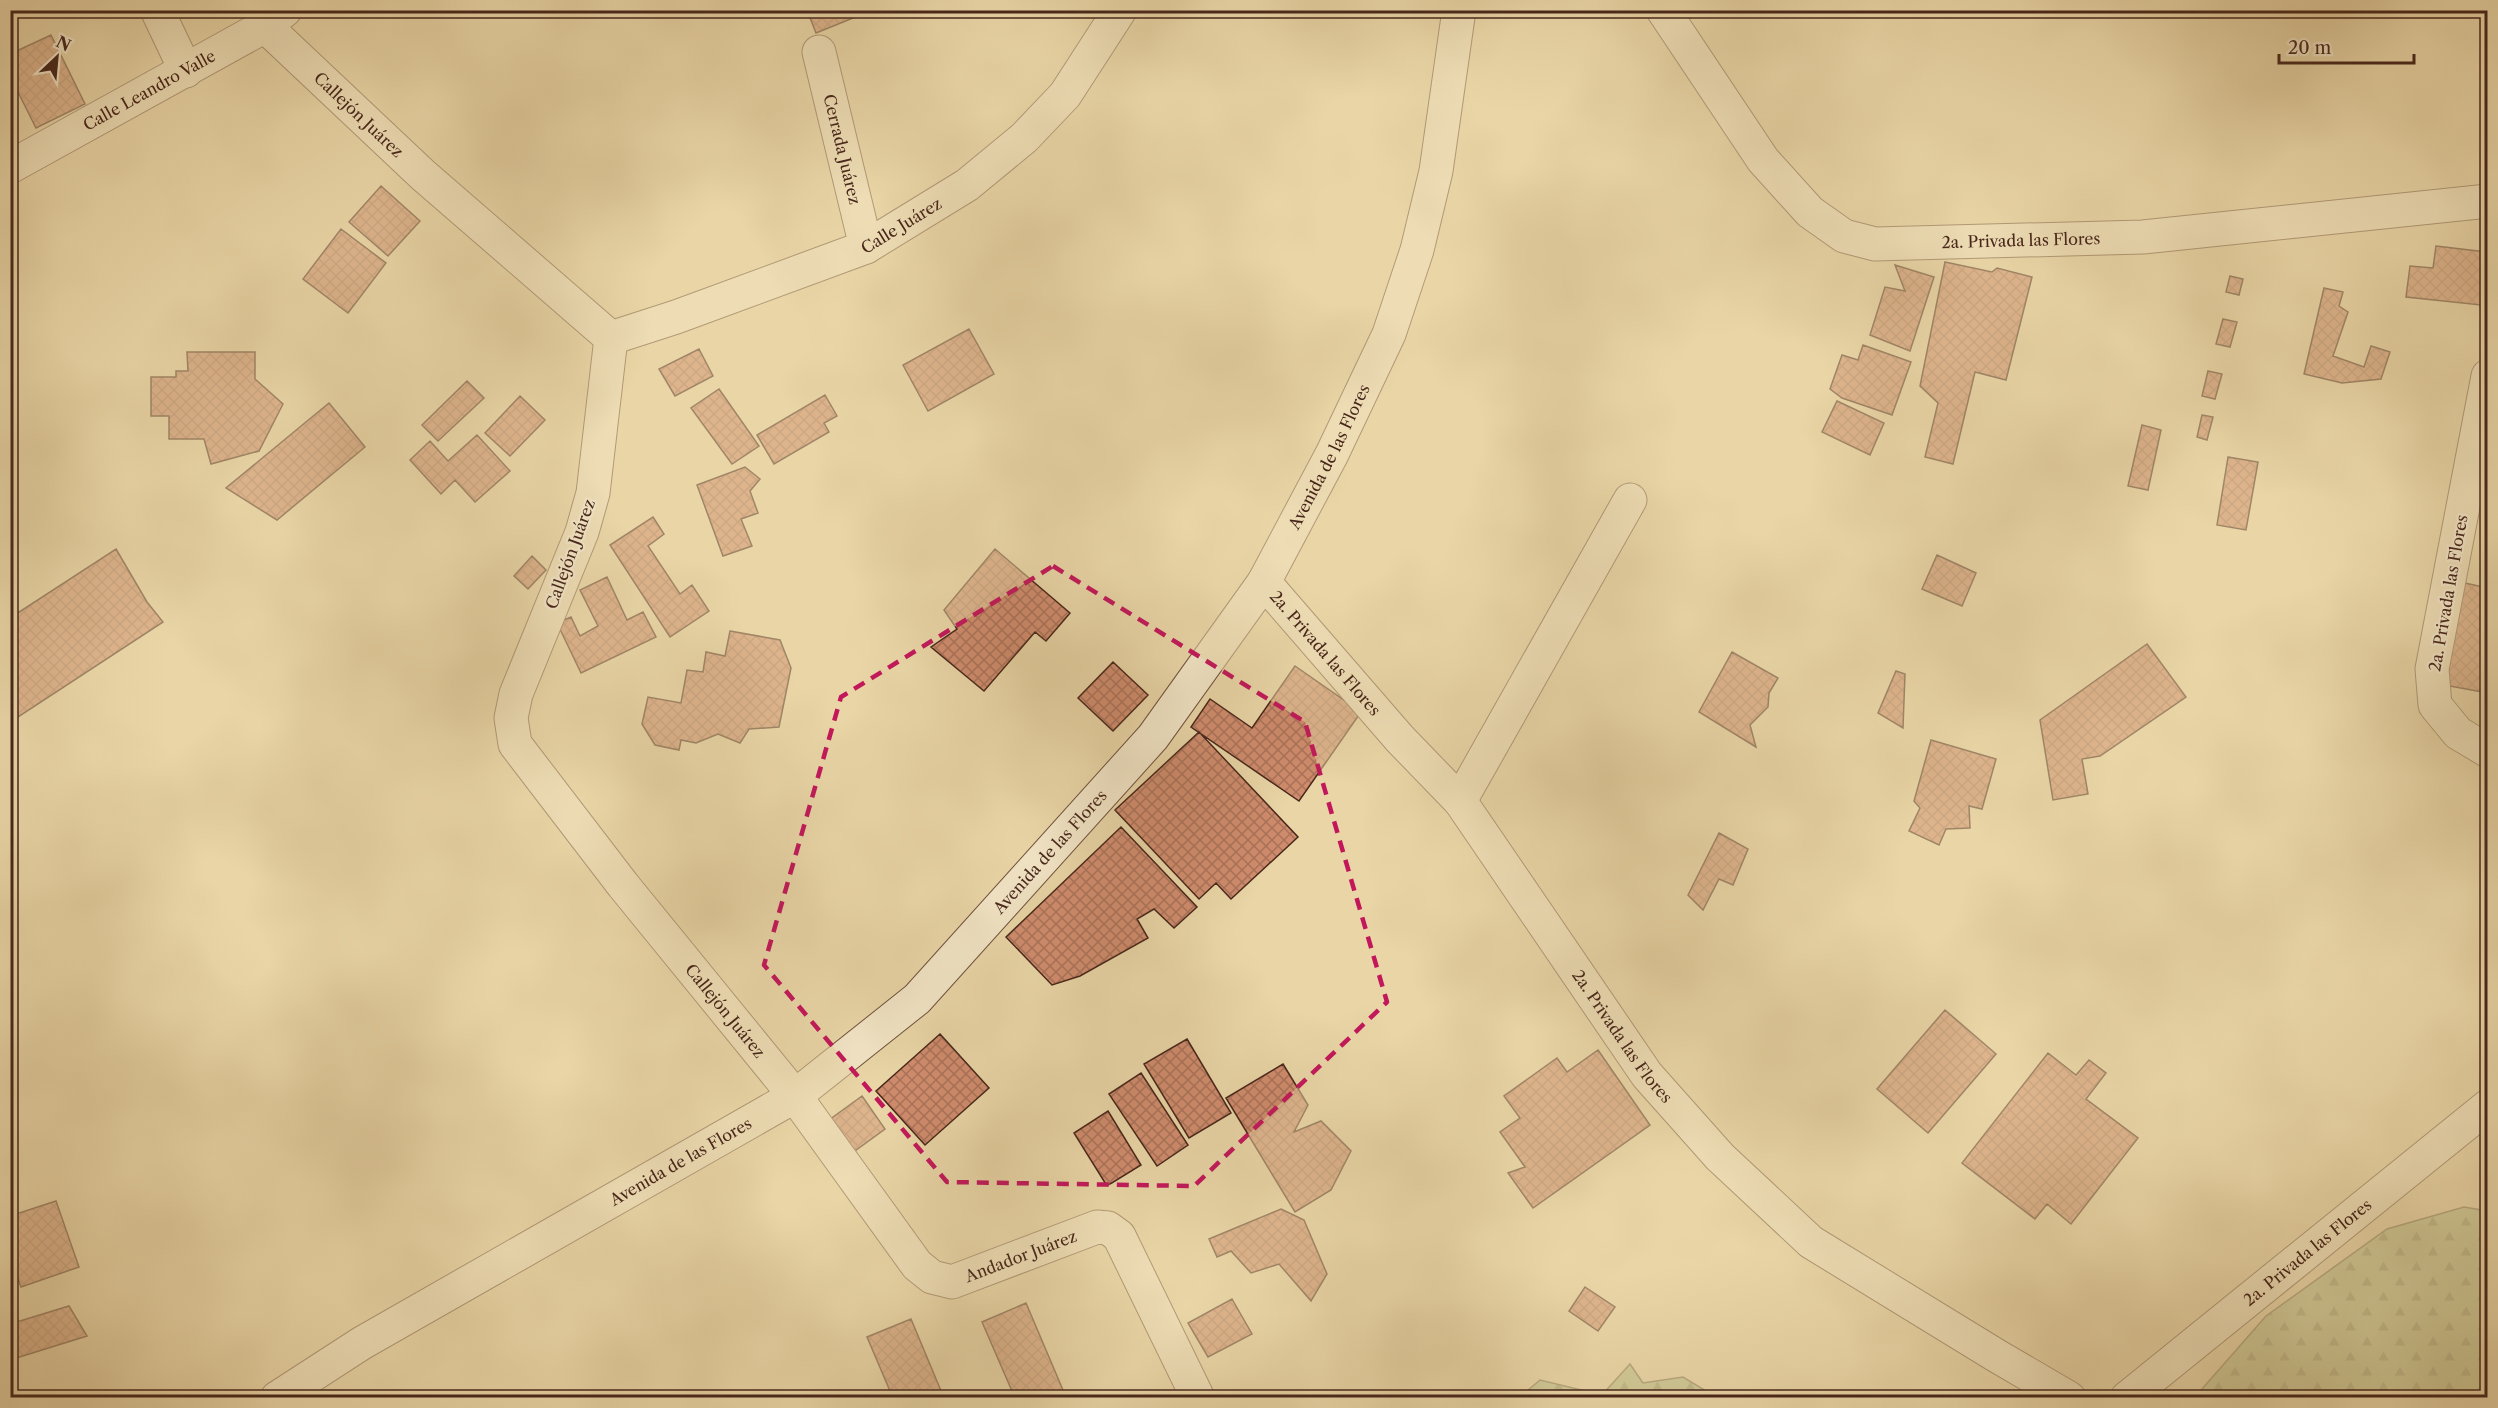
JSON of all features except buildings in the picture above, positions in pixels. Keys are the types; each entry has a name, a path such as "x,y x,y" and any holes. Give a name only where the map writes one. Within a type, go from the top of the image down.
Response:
{"street":[{"path":"157,10 186,71"},
{"name":"Calle Juárez","path":"610,338 676,317 866,247 967,185 1024,138 1065,95 1120,10"},
{"name":"Avenida de las Flores","path":"277,1398 362,1343 795,1096 917,999 1153,737 1264,582 1332,454 1389,334 1417,250 1436,171 1459,10"},
{"name":"2a. Privada las Flores","path":"1663,10 1763,160 1810,212 1844,236 1875,244 2143,237 2487,201"},
{"name":"Calle Leandro Valle","path":"10,167 186,71 275,18"},
{"name":"Callejón Juárez","path":"275,18 423,175 610,338 593,493 582,532 516,694 510,718 515,744 623,885 795,1096"},
{"name":"Cerrada Juárez","path":"819,52 866,247"},
{"name":"2a. Privada las Flores","path":"2487,376 2432,669 2435,705 2458,733 2487,751"},
{"path":"1460,801 1630,500"},
{"name":"2a. Privada las Flores","path":"1264,582 1400,739 1460,801 1647,1075 1720,1157 1811,1242 2069,1398"},
{"name":"Andador Juárez","path":"795,1096 917,1265 932,1277 952,1282 1097,1227 1108,1228 1119,1236 1198,1398"},
{"name":"2a. Privada las Flores","path":"2127,1398 2487,1106"}],"highlighted area":[{"path":"1053,566 1305,722 1387,1002 1194,1186 947,1182 764,965 841,697"}],"green space":[{"path":"2464,1207 2487,1211 2487,1397 2195,1397 2266,1316 2387,1229"},
{"path":"1630,1364 1643,1383 1683,1377 1716,1397 1520,1397 1540,1380 1602,1395"}]}
